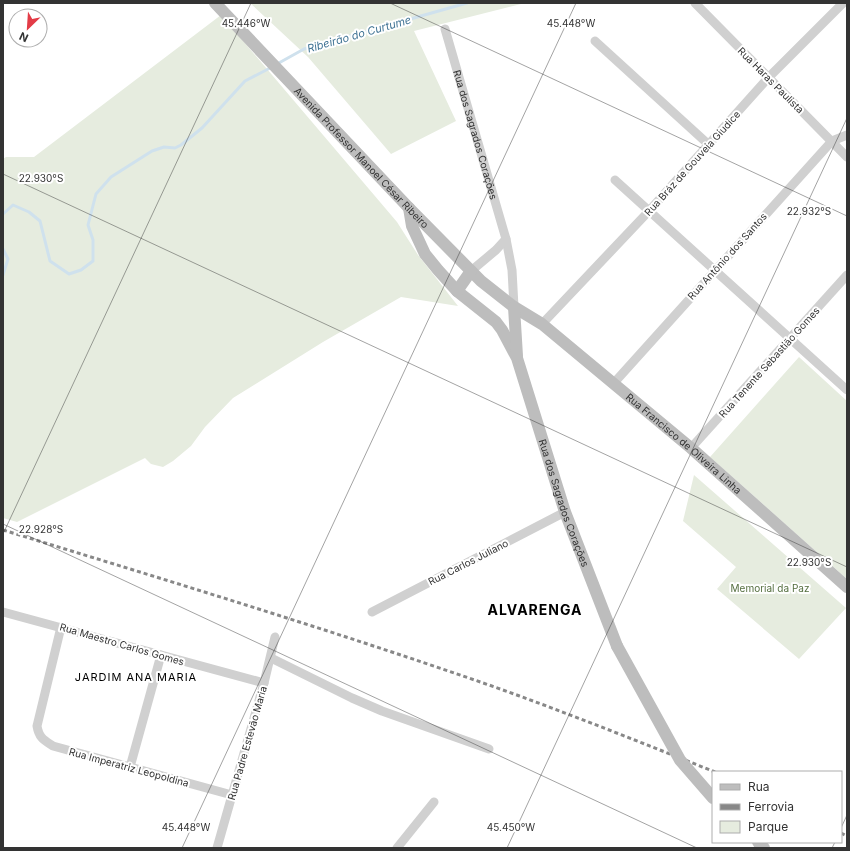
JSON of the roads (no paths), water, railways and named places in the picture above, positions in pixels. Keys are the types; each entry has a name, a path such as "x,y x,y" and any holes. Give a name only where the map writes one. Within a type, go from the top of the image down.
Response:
{"main road":[{"name":"Avenida Professor Manoel César Ribeiro","path":"215,3 409,208 481,281 514,307"},
{"path":"409,208 412,226 425,254 457,291 496,322 517,358"},
{"path":"457,291 471,271"},
{"path":"514,307 517,358"},
{"name":"Rua Francisco de Oliveira Linha","path":"514,307 542,324 691,448 847,587"},
{"name":"Rua dos Sagrados Corações","path":"517,358 565,512 617,646 680,760 712,797"}],"street":[{"name":"Rua Haras Paulista","path":"695,3 847,157"},
{"name":"Rua Bráz de Gouveia Giudice","path":"542,324 649,211 769,77 843,3"},
{"path":"843,3 847,7"},
{"name":"Rua dos Sagrados Corações","path":"445,29 506,239 512,270 514,307"},
{"path":"595,41 708,144"},
{"name":"Rua Antônio dos Santos","path":"613,384 832,141 847,135"},
{"path":"616,180 847,390"},
{"path":"471,271 496,250 506,239"},
{"name":"Rua Tenente Sebastião Gomes","path":"691,448 847,275"},
{"name":"Rua Carlos Juliano","path":"372,612 565,512"},
{"name":"Rua Maestro Carlos Gomes","path":"3,612 264,683"},
{"name":"Rua Imperatriz Leopoldina","path":"61,627 38,726 38,734 44,741 53,746 232,795"},
{"name":"Rua Padre Estevão Maria","path":"217,848 271,658 275,637"},
{"path":"130,767 161,655"},
{"path":"271,658 382,711 489,749"},
{"path":"397,848 434,802"}],"waterway":[{"name":"Ribeirão do Curtume","path":"277,64 304,49 467,3"},
{"name":"Ribeirão do Curtume","path":"3,214 13,205 29,212 40,221 50,261 69,274 81,270 93,261 93,240 88,225 96,194 111,177 152,151 164,147 175,148 181,145 202,128 245,81 272,67"},
{"name":"Ribeirão do Curtume","path":"3,249 8,259 3,275"}],"railway":[{"path":"3,530 247,605 429,664 631,738 713,771"},
{"path":"842,834 847,836"}],"district":[{"name":"ALVARENGA","path":"535,609"},
{"name":"JARDIM ANA MARIA","path":"136,677"}],"park label":[{"name":"Memorial da Paz","path":"770,588"}]}
